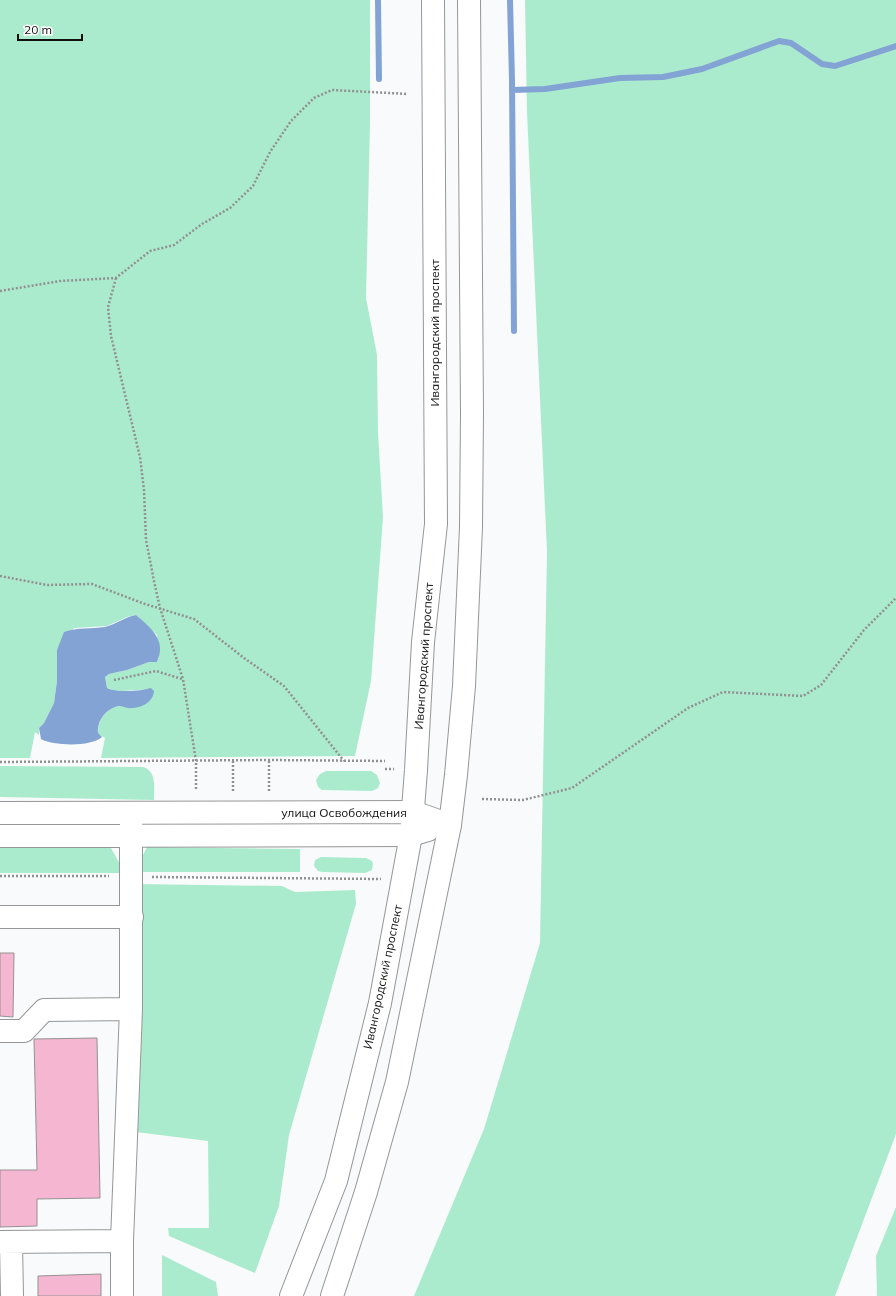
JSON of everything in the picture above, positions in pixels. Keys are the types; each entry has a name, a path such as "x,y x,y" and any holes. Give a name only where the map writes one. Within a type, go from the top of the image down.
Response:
{"main road":[{"name":"Ивангородский проспект","path":"291,1296 336,1181 380,1003 411,834 423,642 436,524 433,0"},
{"path":"332,1296 366,1192 397,1082 450,825 464,686 471,527 472,414 469,0"},
{"name":"улица Освобождения","path":"0,813 413,812 450,825"},
{"path":"122,1296 122,1241 131,1009 131,813"},
{"name":"улица Освобождения","path":"0,836 131,837 411,834 450,825"},
{"path":"0,917 132,917"},
{"path":"0,1031 24,1031 44,1010 131,1009"},
{"path":"12,1296 6,1242 122,1241"}],"path":[{"path":"0,291 60,281 116,278 150,251 174,245 202,224 230,208 253,186 270,152 291,121 314,98 332,90 408,94"},
{"path":"116,278 108,307 111,336 140,457 144,490 146,540 160,608 183,679 196,761 196,792"},
{"path":"0,576 47,585 92,584 145,604 194,619 244,658 284,686 344,761"},
{"path":"482,799 523,800 572,788 688,708 723,692 803,696 821,685 864,630 896,598"},
{"path":"114,680 156,671 183,679"},
{"path":"0,762 233,760 385,761"},
{"path":"233,760 233,792"},
{"path":"268,792 269,760"},
{"path":"385,769 395,769"},
{"path":"0,876 386,879"}],"green space":[{"path":"0,0 370,0 370,123 366,298 377,355 378,433 383,517 371,681 355,756 101,758 105,738 98,734 101,719 107,711 116,707 122,706 131,708 145,690 112,690 107,688 105,677 109,674 127,670 149,662 157,662 159,657 157,635 136,615 127,617 107,626 74,628 57,650 57,681 54,703 44,723 39,728 39,735 35,732 30,758 0,758"},
{"path":"525,0 896,0 896,1134 835,1296 414,1296 484,1129 540,943 547,552 527,112"},
{"path":"0,766 143,767 151,772 153,776 154,800 0,797"},
{"path":"326,771 371,771 377,775 380,783 378,788 372,791 322,790 318,787 316,780 320,774"},
{"path":"147,847 300,849 300,872 138,872 138,865"},
{"path":"0,848 111,848 122,868 122,873 0,873"},
{"path":"321,857 366,858 372,861 372,870 365,873 318,871 314,866 315,860"},
{"path":"136,884 282,886 295,892 355,890 356,904 289,1135 279,1206 255,1273 169,1236 168,1228 209,1228 208,1141 136,1132"},
{"path":"896,1207 896,1296 877,1296 876,1256"},
{"path":"162,1255 216,1282 218,1296 162,1296"}],"water":[{"path":"136,615 152,630 159,641 160,654 157,662 149,662 127,670 109,674 105,677 107,688 117,691 129,691 151,688 154,691 152,698 143,706 130,708 119,706 110,709 103,716 99,724 98,733 102,737 90,743 63,744 41,739 39,728 44,723 54,703 57,681 57,650 64,632 69,630 105,627"}],"building":[{"path":"0,953 14,953 13,1017 0,1016"},
{"path":"97,1038 100,1198 37,1199 37,1226 0,1227 0,1170 37,1170 34,1039"},
{"path":"101,1274 101,1296 38,1296 38,1276"}],"waterway":[{"path":"378,0 379,79"},
{"path":"510,0 514,331"},
{"path":"512,90 545,89 620,78 663,77 702,69 779,41 791,43 822,64 835,66 896,46"}]}
